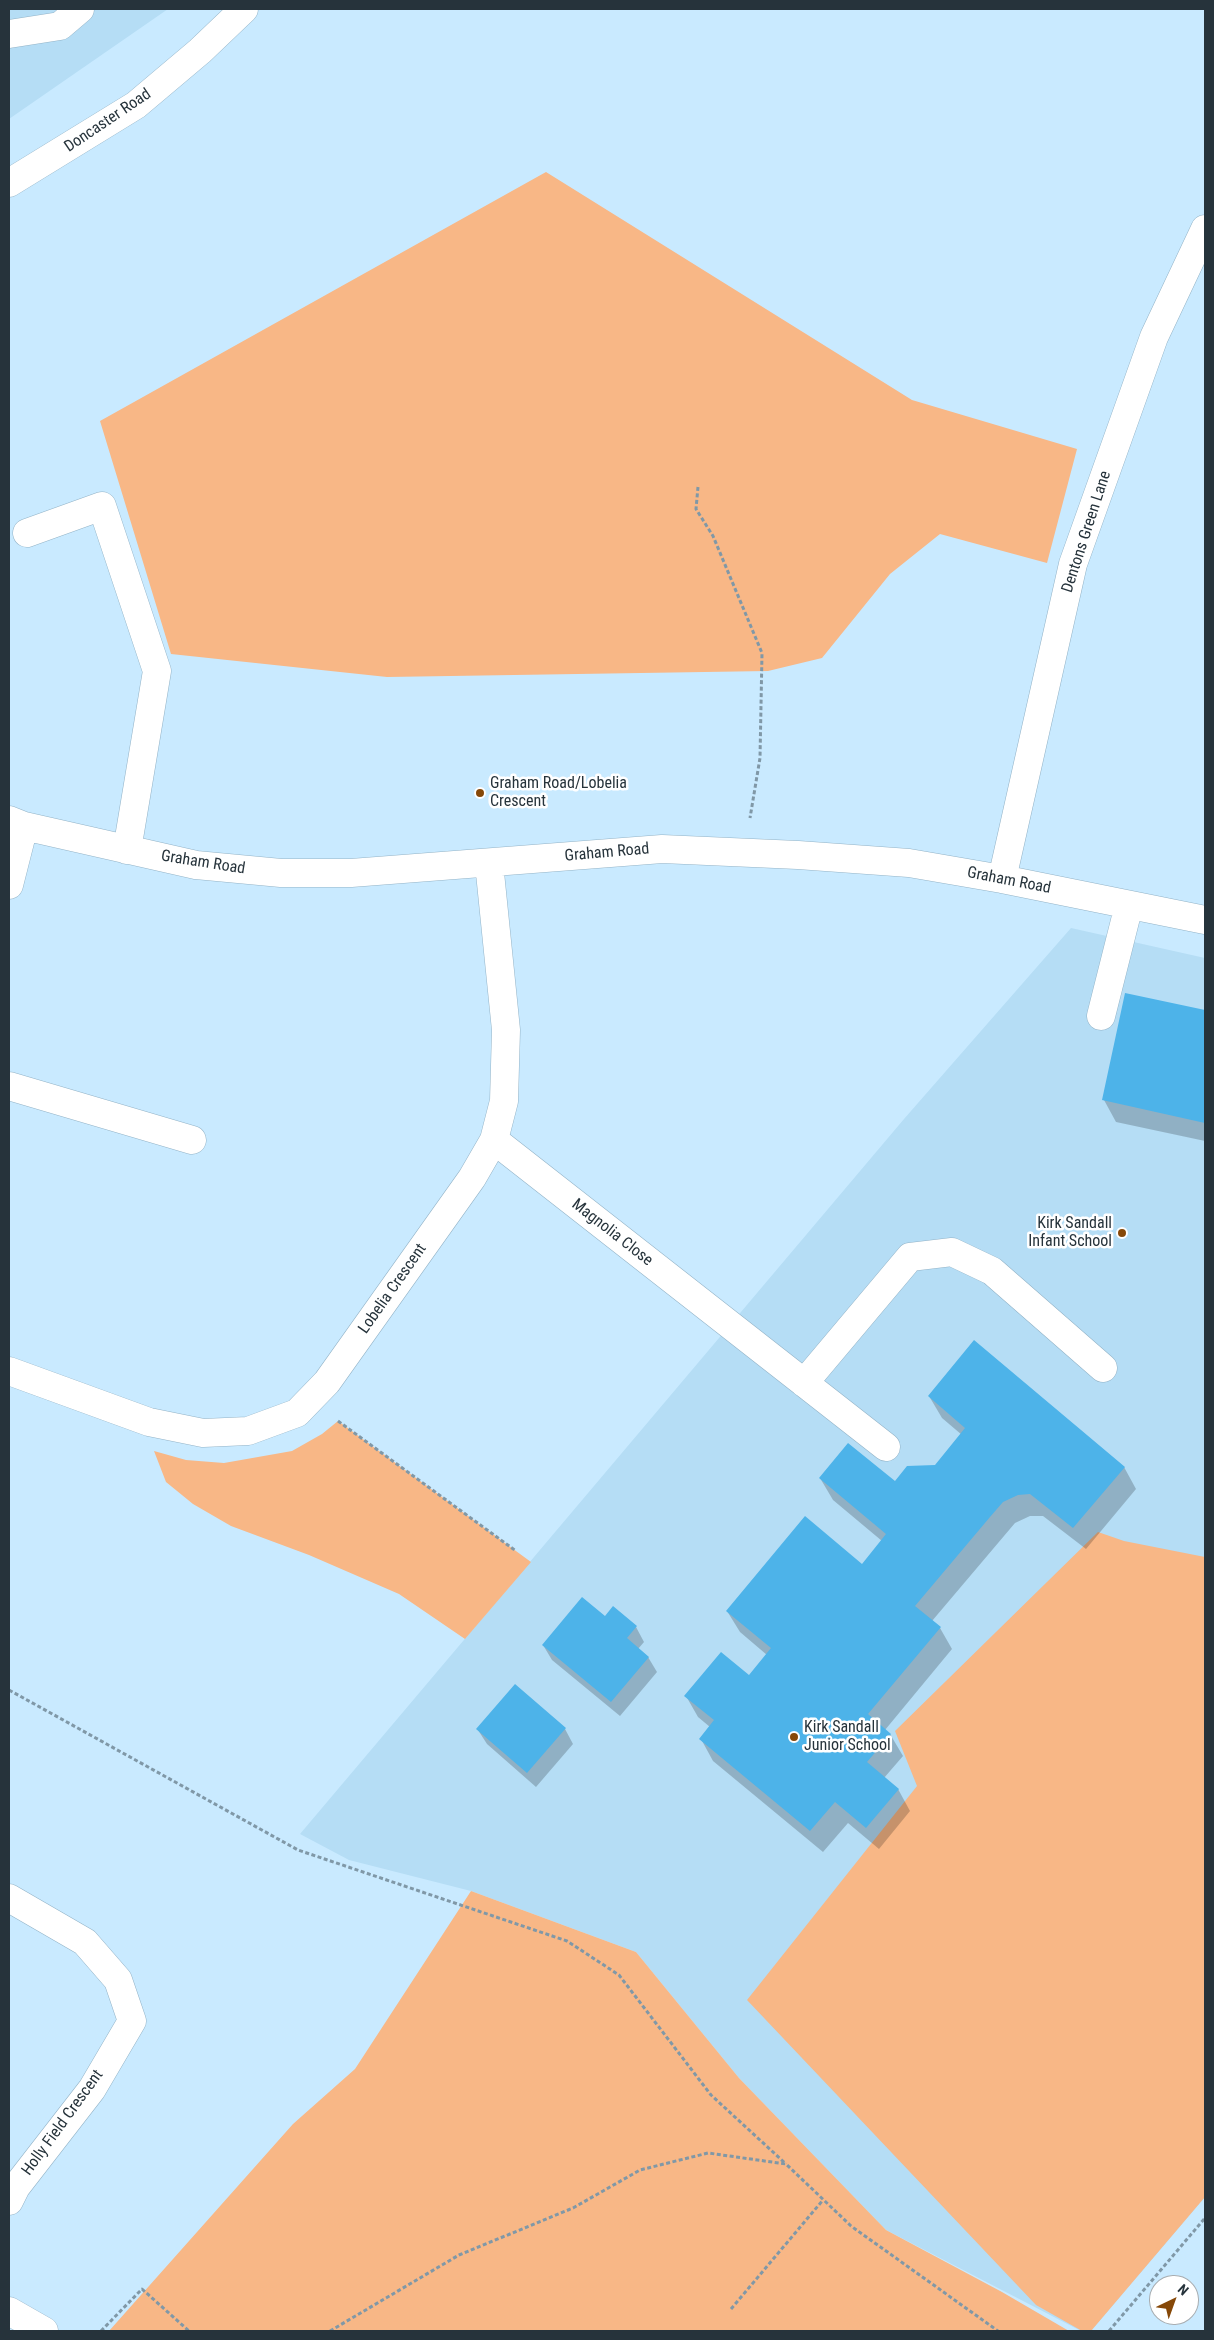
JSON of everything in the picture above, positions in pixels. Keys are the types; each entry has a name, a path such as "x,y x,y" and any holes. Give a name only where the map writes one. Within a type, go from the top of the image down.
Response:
{"street":[{"path":"9,34 60,26 80,9"},
{"name":"Doncaster Road","path":"9,183 136,105 200,51 244,9"},
{"name":"Dentons Green Lane","path":"1002,878 1073,564 1154,337 1205,229"},
{"path":"27,533 102,506 157,671 127,850"},
{"path":"9,885 16,823"},
{"name":"Graham Road","path":"16,823 196,866 281,873 350,873 662,848 909,863 1002,878 1205,920"},
{"name":"Lobelia Crescent","path":"9,1371 149,1422 203,1433 248,1431 297,1413 310,1400 327,1382 450,1209 494,1140 504,1101 506,1030 489,863"},
{"path":"1101,1016 1129,904"},
{"path":"9,1086 192,1140"},
{"name":"Magnolia Close","path":"494,1140 886,1447"},
{"path":"804,1384 910,1257 952,1252 992,1271 1103,1368"},
{"name":"Holly Field Crescent","path":"9,1898 85,1942 118,1980 132,2021 92,2089 16,2187 9,2201"}],"path":[{"path":"698,487 696,509 713,536 762,653 760,758 750,809 749,853"},
{"path":"310,1400 516,1551"},
{"path":"9,1690 298,1850 567,1941 619,1975 711,2096 851,2226 998,2331"},
{"path":"330,2331 460,2255 573,2208 640,2170 708,2153 786,2164"},
{"path":"732,2309 823,2200"},
{"path":"1109,2331 1205,2218"},
{"path":"101,2331 142,2289 189,2331"}],"shaded area":[{"path":"9,9 168,9 9,119"},
{"path":"546,172 912,400 1077,449 1047,563 940,534 890,574 822,658 768,671 387,677 171,654 100,421"},
{"name":"Kirk Sandall Junior School","path":"1071,928 1205,958 1205,2197 1091,2331 1081,2331 886,2230 739,2078 636,1952 471,1891 349,1860 300,1834 904,1119"},
{"path":"338,1421 531,1562 465,1639 399,1594 309,1555 231,1526 193,1504 166,1482 154,1451 186,1460 224,1463 292,1451 322,1434"},
{"path":"1098,1532 1124,1541 1205,1557 1205,2197 1091,2331 1082,2331 1036,2305 747,2000 917,1786 895,1731"},
{"path":"471,1891 636,1952 739,2078 886,2230 1002,2292 1069,2331 109,2331 293,2124 355,2069"}],"building":[{"path":"1125,993 1205,1010 1205,1123 1102,1100"},
{"path":"974,1340 1125,1467 1073,1528 1030,1494 1018,1495 1003,1502 990,1517 915,1606 941,1627 868,1714 891,1734 867,1762 899,1789 866,1828 835,1802 810,1831 699,1739 714,1720 684,1696 721,1652 749,1675 771,1648 726,1611 805,1516 862,1564 886,1534 819,1478 848,1443 895,1481 907,1466 935,1465 965,1428 928,1396"},
{"path":"582,1597 605,1616 613,1606 637,1626 627,1638 649,1657 611,1702 542,1645"},
{"path":"515,1684 566,1728 527,1773 476,1729"}],"place":[{"name":"Graham Road/Lobelia Crescent","path":"480,793"},
{"name":"Kirk Sandall Infant School","path":"1122,1233"},
{"name":"Kirk Sandall Junior School","path":"794,1737"}]}
